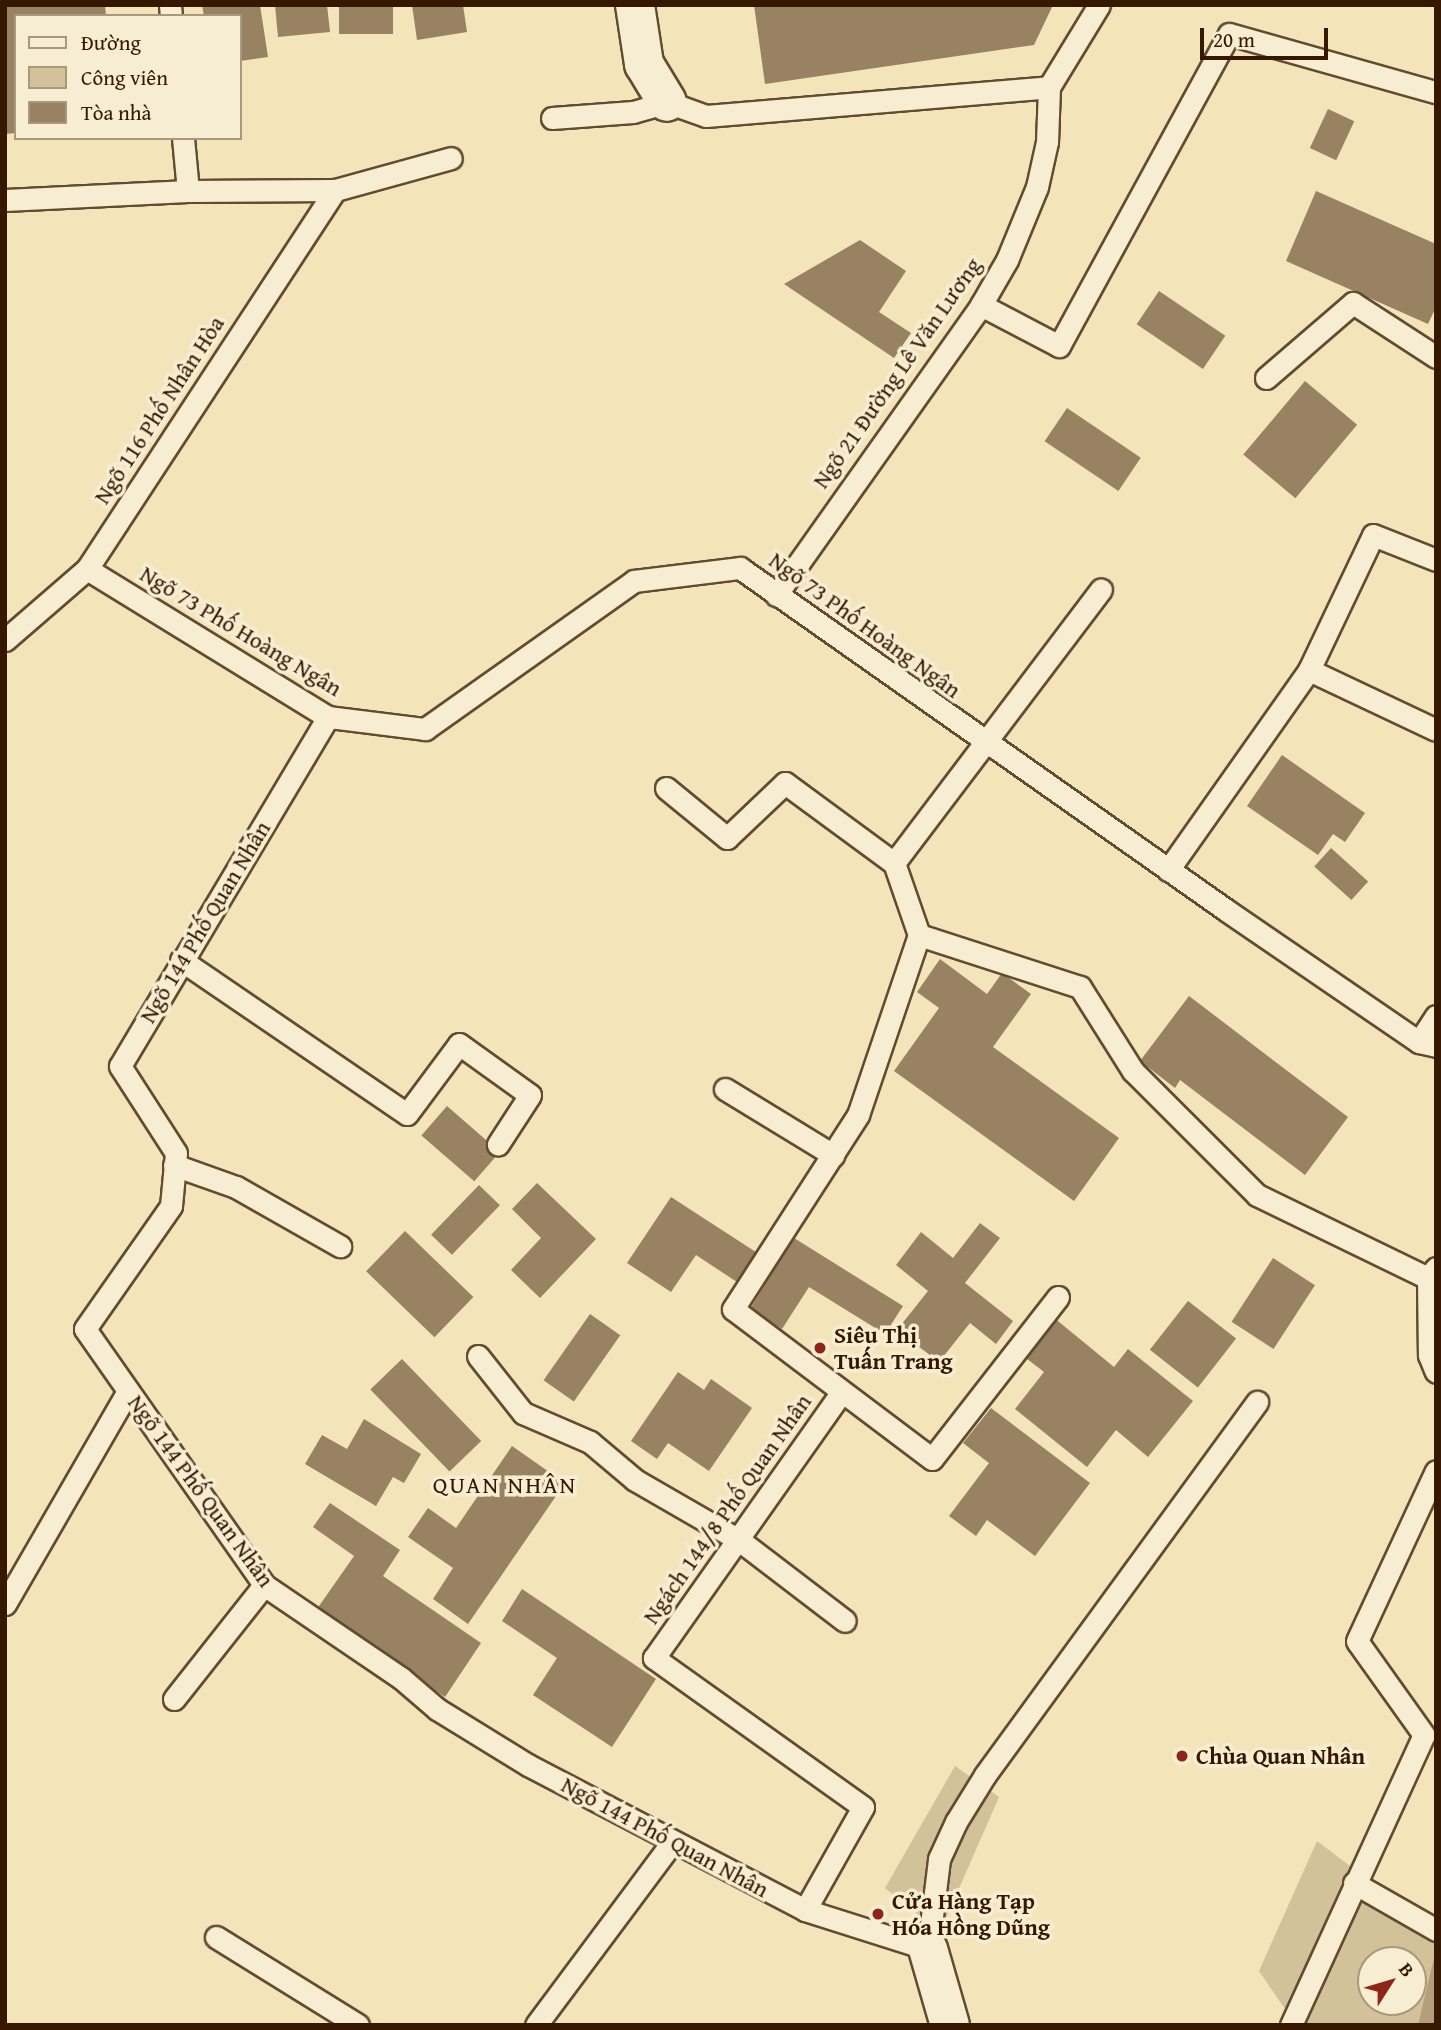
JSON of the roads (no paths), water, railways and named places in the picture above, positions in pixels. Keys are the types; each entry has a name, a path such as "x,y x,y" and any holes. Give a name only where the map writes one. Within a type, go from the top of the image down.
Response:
{"street":[{"path":"635,5 644,64 667,102"},
{"path":"928,1949 950,2025"}],"lane":[{"name":"Ngõ 21 Đường Lê Văn Lương","path":"776,594 981,305 1012,249 1037,187 1047,142 1049,88 1099,5"},
{"path":"981,305 1059,346 1229,34 1436,92"},
{"path":"552,118 633,112 667,102 706,116 1049,88"},
{"path":"183,140 188,191"},
{"path":"5,200 188,191 334,190 451,158"},
{"name":"Ngõ 116 Phố Nhân Hòa","path":"5,640 87,569 334,190"},
{"path":"1266,378 1353,303 1436,357"},
{"path":"1168,870 1308,670 1373,535 1436,560"},
{"name":"Ngõ 73 Phố Hoàng Ngân","path":"87,569 328,717 425,729 634,581 740,568 1168,870 1427,1044"},
{"path":"894,863 987,744 1101,589"},
{"path":"1308,670 1436,730"},
{"name":"Ngõ 144 Phố Quan Nhân","path":"328,717 120,1066 176,1153 171,1206 85,1329 264,1585 401,1678 437,1709 528,1765 805,1910 928,1949"},
{"path":"666,788 727,838 785,783 894,863 919,935 858,1115 733,1309 932,1460 1058,1297"},
{"path":"919,935 1080,987 1133,1071 1257,1195 1432,1273 1429,1355 1436,1373"},
{"path":"181,960 407,1114 459,1044 530,1095 498,1144"},
{"path":"1427,1044 1436,1016"},
{"path":"725,1089 833,1155"},
{"path":"174,1165 236,1187 340,1246"},
{"path":"478,1356 523,1413 590,1442 635,1480 739,1540 845,1621"},
{"path":"5,1604 128,1391"},
{"name":"Ngách 144/8 Phố Quan Nhân","path":"805,1910 863,1807 653,1658 841,1393"},
{"path":"928,1949 939,1858 956,1822 985,1774 1257,1402"},
{"path":"1291,2025 1354,1883 1430,1728 1357,1641 1436,1471"},
{"path":"174,1699 264,1585"},
{"path":"536,2025 673,1841"},
{"path":"1354,1883 1436,1930"},
{"path":"216,1937 358,2025"}],"place":[{"name":"Siêu Thị Tuấn Trang","path":"820,1348"},
{"name":"Chùa Quan Nhân","path":"1182,1756"},
{"name":"Cửa Hàng Tạp Hóa Hồng Dũng","path":"878,1914"}],"district":[{"name":"QUAN NHÂN","path":"505,1485"}]}
